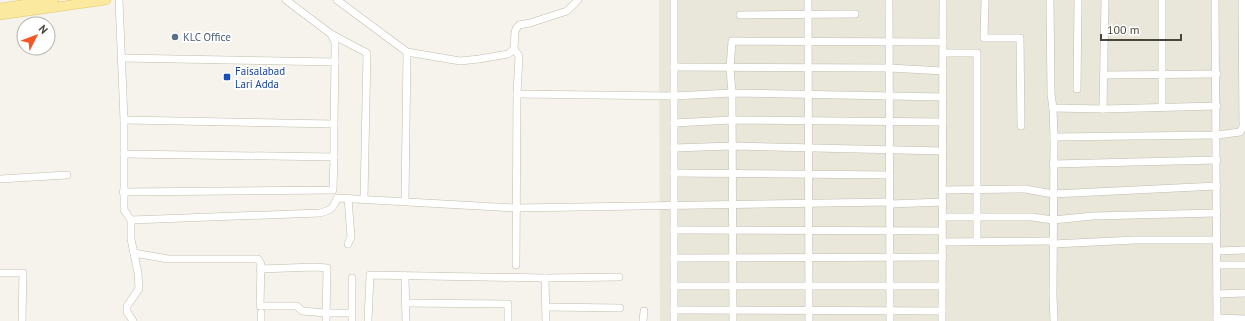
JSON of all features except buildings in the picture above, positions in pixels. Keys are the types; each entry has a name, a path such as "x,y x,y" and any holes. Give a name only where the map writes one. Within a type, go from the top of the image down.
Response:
{"main road":[{"path":"0,8 54,0"},
{"path":"0,16 106,0"}],"street":[{"path":"119,0 124,120 124,210 131,220 131,239 138,273 139,289 126,309 133,321"},
{"path":"286,0 331,34 367,53 364,199"},
{"path":"337,0 407,52 460,61 479,60 508,54 514,49"},
{"path":"516,265 517,94 519,56 514,49 515,32 517,26 535,22 567,11 578,0"},
{"path":"674,0 674,321"},
{"path":"808,0 809,321"},
{"path":"889,0 890,321"},
{"path":"942,321 944,0"},
{"path":"985,0 984,38 1020,38 1021,126"},
{"path":"1050,0 1051,94 1054,137 1054,321"},
{"path":"1077,89 1078,0"},
{"path":"1104,109 1105,0"},
{"path":"1162,0 1162,107"},
{"path":"1216,0 1217,320 1245,319"},
{"path":"1054,137 1217,135 1240,132 1244,127 1242,0"},
{"path":"740,15 855,14"},
{"path":"131,220 320,213 328,211 334,207 337,198 333,190 336,62 335,42 331,34"},
{"path":"733,321 732,93 730,68 732,41 943,42"},
{"path":"405,201 407,52"},
{"path":"943,53 977,53 976,241"},
{"path":"122,58 336,62"},
{"path":"674,67 809,69 890,68 943,71"},
{"path":"1104,75 1216,74"},
{"path":"517,94 674,96 732,93 943,97"},
{"path":"1053,108 1104,109 1217,106"},
{"path":"124,120 334,124"},
{"path":"674,123 732,120 943,122"},
{"path":"674,148 732,146 943,151"},
{"path":"124,154 334,157"},
{"path":"1053,164 1217,160"},
{"path":"674,173 890,175"},
{"path":"0,179 68,175"},
{"path":"943,190 1025,190 1053,194 1217,186"},
{"path":"124,192 333,190"},
{"path":"337,198 516,208 943,202"},
{"path":"348,198 351,237 348,244"},
{"path":"943,217 1032,217 1053,220 1093,216 1217,213"},
{"path":"674,230 943,231"},
{"path":"943,242 1217,240"},
{"path":"1217,251 1245,250"},
{"path":"134,253 168,259 258,259 261,264 260,306 297,306 302,311 326,317 352,313"},
{"path":"674,258 942,257"},
{"path":"1217,265 1245,265"},
{"path":"260,268 327,268 326,317"},
{"path":"0,273 23,273 22,321"},
{"path":"368,321 370,275 545,278 619,277"},
{"path":"405,276 406,321"},
{"path":"352,278 352,321"},
{"path":"545,278 546,321"},
{"path":"674,286 942,286"},
{"path":"1217,294 1245,293"},
{"path":"406,303 508,304 508,321"},
{"path":"546,306 620,308"},
{"path":"674,310 942,311"},
{"path":"643,321 644,311"},
{"path":"261,313 261,321"}],"shaded area":[{"path":"659,0 1245,0 1245,321 660,321"}],"place":[{"name":"KLC Office","path":"175,37"},
{"name":"Faisalabad Lari Adda","path":"227,77"}]}
